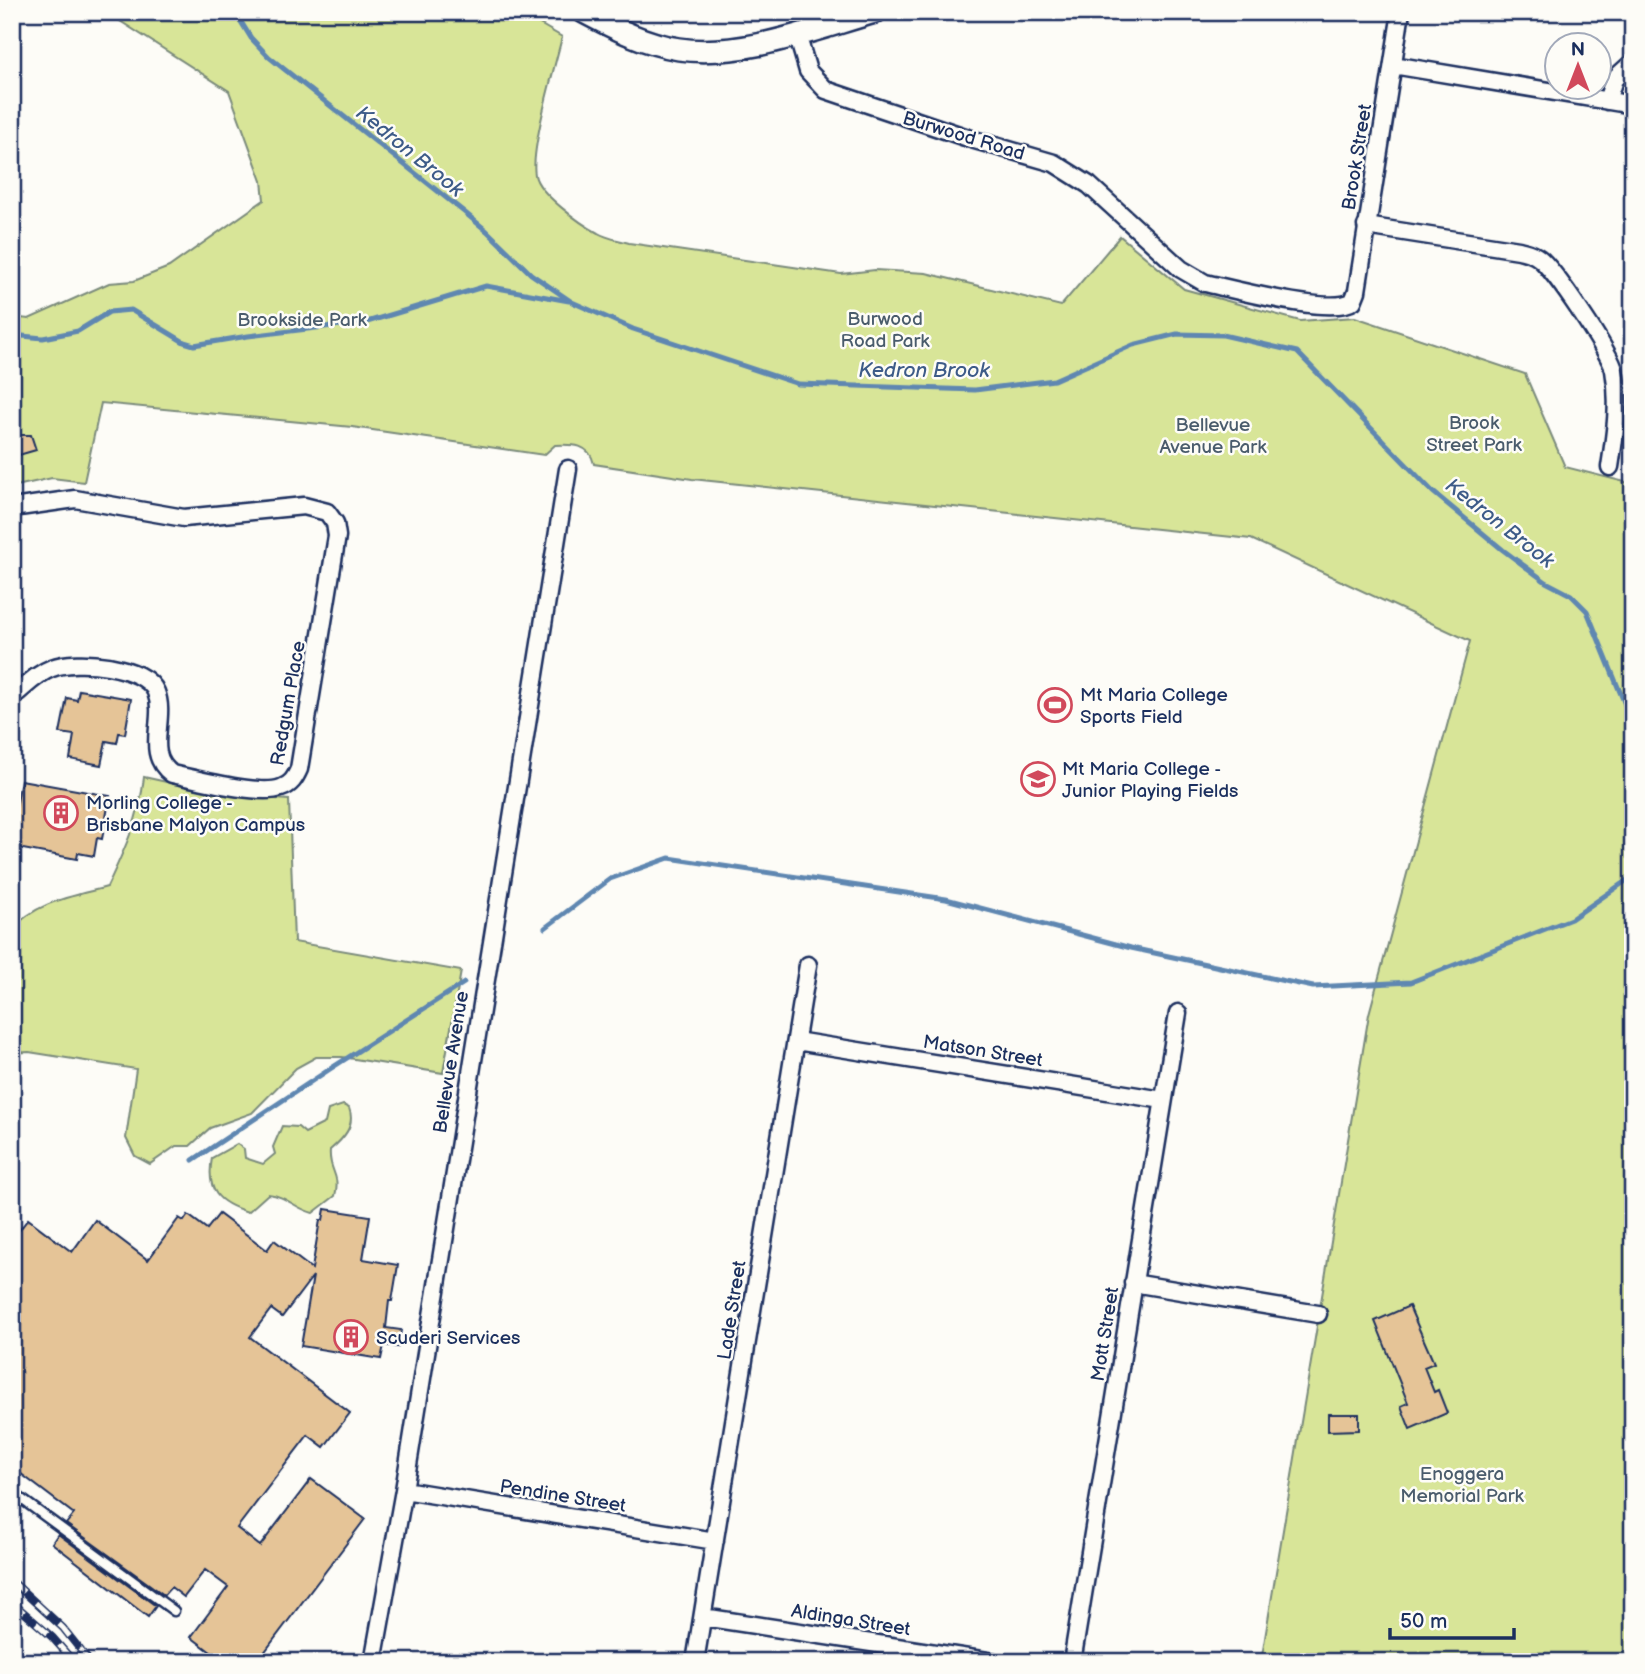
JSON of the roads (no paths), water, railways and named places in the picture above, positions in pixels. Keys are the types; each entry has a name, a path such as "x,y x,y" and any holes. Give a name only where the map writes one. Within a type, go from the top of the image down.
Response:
{"street":[{"path":"584,12 627,33 677,49 705,51 741,47 875,12"},
{"name":"Brook Street","path":"1347,305 1353,301 1357,291 1401,12"},
{"name":"Burwood Road","path":"797,34 808,71 826,90 971,139 1054,163 1089,185 1194,278 1205,283 1285,300 1326,306 1347,305"},
{"path":"1614,79 1633,62"},
{"path":"1393,65 1544,90"},
{"path":"1614,102 1633,105"},
{"path":"1366,226 1519,250 1532,253 1546,264 1604,347 1614,368 1617,412 1610,467"},
{"name":"Bellevue Avenue","path":"373,1662 404,1490 568,469"},
{"name":"Redgum Place","path":"12,508 75,499 184,518 304,506 327,512 335,523 337,536 299,769 289,784 280,789 259,790 172,774 164,768 156,745 158,699 155,689 148,680 134,671 84,664 56,666 41,672 12,697"},
{"name":"Lade Street","path":"695,1662 808,965"},
{"name":"Mott Street","path":"1072,1662 1178,1013"},
{"name":"Matson Street","path":"796,1041 1163,1100"},
{"path":"1133,1283 1318,1314"},
{"name":"Pendine Street","path":"404,1490 715,1541"},
{"name":"Aldinga Street","path":"703,1617 994,1662"}],"lane":[{"path":"12,1492 173,1611"}],"waterway":[{"name":"Kedron Brook","path":"235,12 251,38 269,57 487,231 531,274 572,302 633,329 798,384 975,390 1054,380 1133,345 1177,334 1223,335 1297,352 1433,492 1503,550 1546,582 1571,595 1587,611 1633,724"},
{"path":"12,335 43,338 78,331 109,312 131,310 184,342 194,345 367,322 486,286 569,301"},
{"path":"545,928 610,879 669,858 946,899 1131,948 1313,987 1411,982 1571,919 1633,876"},
{"path":"193,1160 464,983"}],"railway":[{"path":"12,1581 63,1628 90,1662"},
{"path":"12,1602 52,1637 74,1662"}],"place":[{"name":"Mt Maria College Sports Field","path":"1055,705"},
{"name":"Mt Maria College - Junior Playing Fields","path":"1038,779"},
{"name":"Morling College - Brisbane Malyon Campus","path":"61,813"},
{"name":"Scuderi Services","path":"351,1337"}],"park label":[{"name":"Brookside Park","path":"302,319"},
{"name":"Burwood Road Park","path":"885,329"},
{"name":"Brook Street Park","path":"1474,433"},
{"name":"Bellevue Avenue Park","path":"1213,435"},
{"name":"Enoggera Memorial Park","path":"1462,1484"}]}
